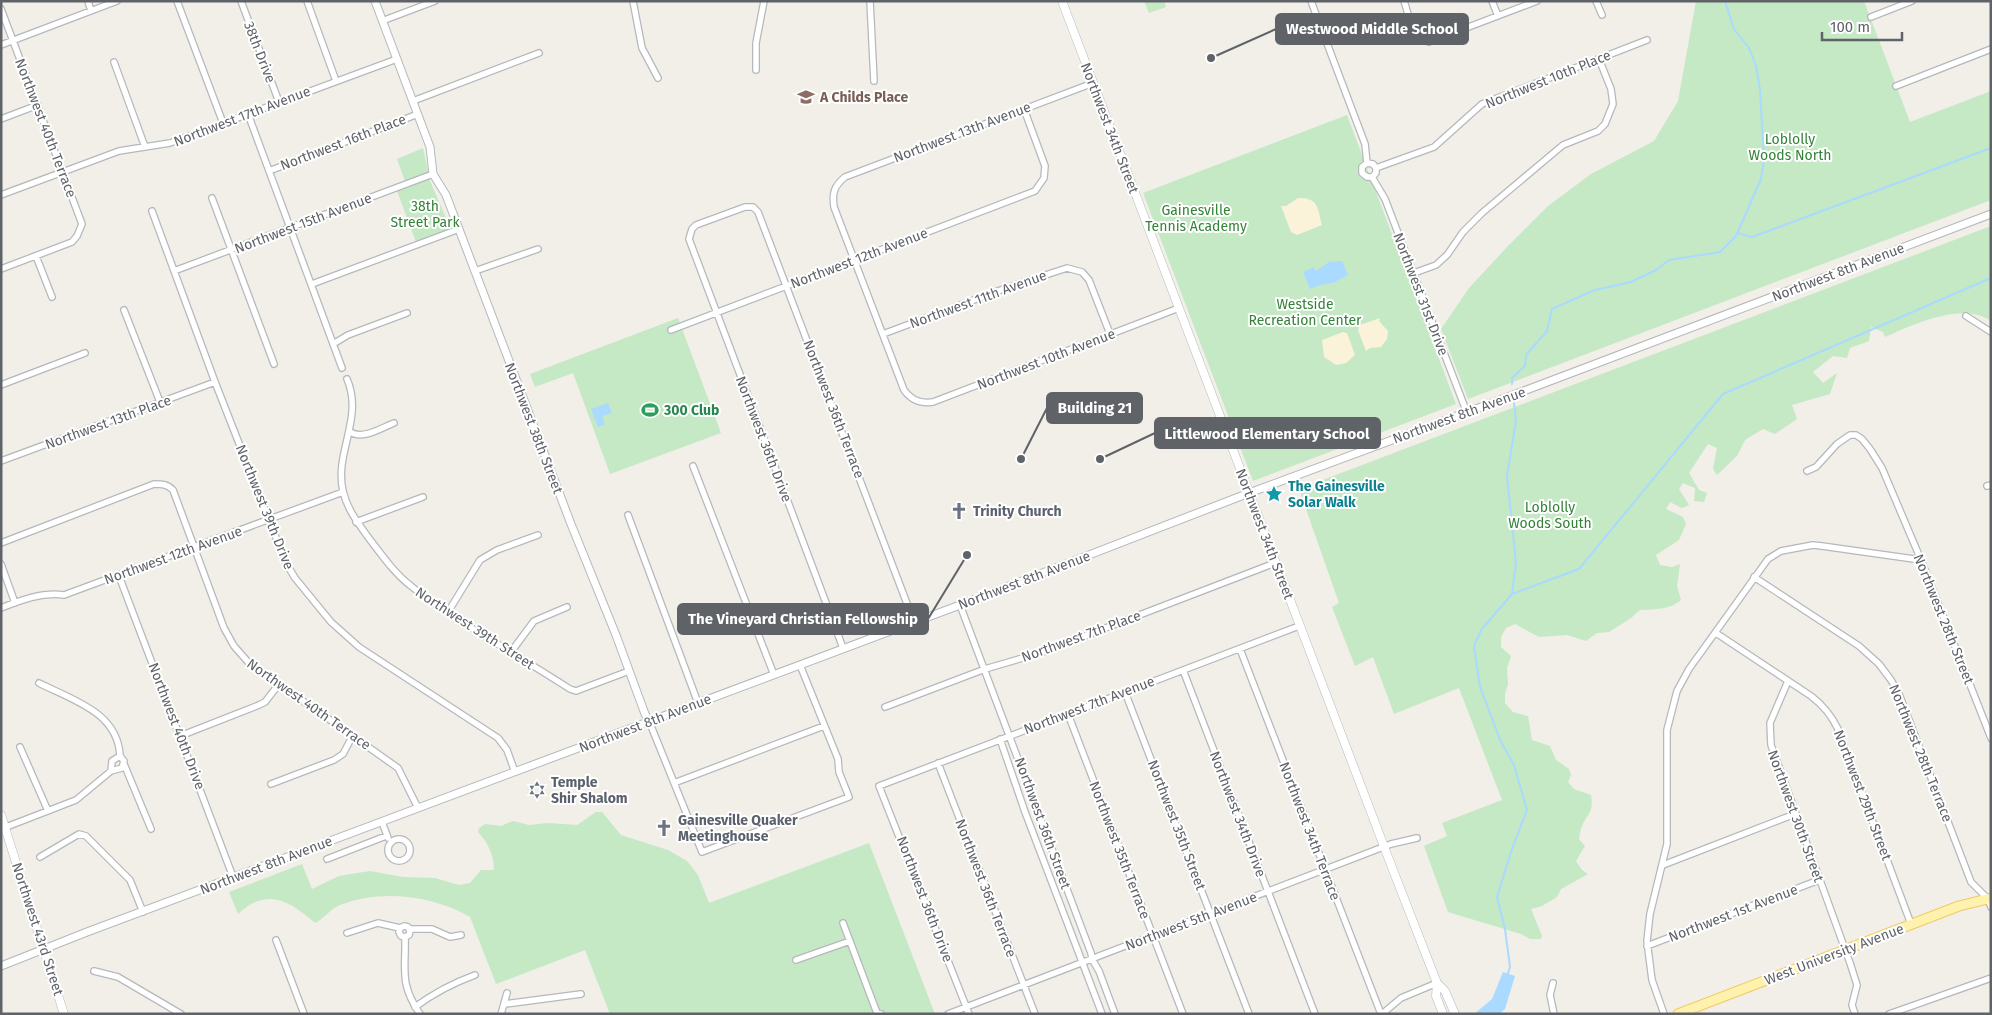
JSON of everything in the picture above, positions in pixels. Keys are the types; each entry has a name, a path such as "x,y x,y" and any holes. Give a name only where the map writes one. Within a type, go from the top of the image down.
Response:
{"main road":[{"name":"Northwest 34th Street","path":"1062,1 1299,626 1437,983 1436,996 1443,1014"},
{"name":"Northwest 43rd Street","path":"1,815 3,828 45,949 64,1014"},
{"name":"West University Avenue","path":"1678,1014 1959,906 1990,901"},
{"name":"Northwest 34th Street","path":"1437,983 1446,991 1455,1014"}],"street":[{"path":"88,1 91,11"},
{"path":"1,45 117,1"},
{"path":"177,1 223,123"},
{"name":"38th Drive","path":"241,1 279,102"},
{"path":"306,1 336,81"},
{"name":"Northwest 38th Street","path":"375,1 430,147 433,174 446,195 645,714 702,852 849,797 839,772 838,759 824,726"},
{"path":"382,21 435,1"},
{"path":"633,1 642,48 658,78"},
{"path":"756,70 756,43 764,1"},
{"path":"870,1 874,81"},
{"name":"Northwest 31st Drive","path":"1310,1 1365,144 1367,163 1362,167 1362,173 1367,178 1372,177 1384,199 1467,413"},
{"path":"1404,1 1416,34 1429,42 1537,1"},
{"path":"1492,1 1498,16"},
{"path":"1596,1 1602,15"},
{"path":"1871,17 1912,1"},
{"name":"Northwest 40th Terrace","path":"1,9 81,219 81,229 72,242 36,256"},
{"name":"Northwest 10th Place","path":"1376,168 1434,147 1482,104 1647,40"},
{"path":"1896,86 1991,49"},
{"name":"Northwest 16th Place","path":"413,101 539,53"},
{"name":"Northwest 17th Avenue","path":"1,194 119,151 170,144 397,59"},
{"path":"1414,273 1436,265 1447,255 1463,232 1482,213 1563,145 1598,131 1606,124 1613,104 1611,89 1599,59"},
{"path":"114,62 145,147"},
{"name":"Northwest 13th Avenue","path":"854,260 834,207 833,196 835,187 845,177 1093,83"},
{"path":"1,119 38,105"},
{"name":"Northwest 12th Avenue","path":"671,330 1031,193 1040,187 1046,173 1024,109"},
{"path":"248,114 342,368"},
{"name":"Northwest 16th Place","path":"269,171 418,114"},
{"path":"1367,163 1373,164 1376,168 1376,173 1372,177"},
{"name":"Northwest 15th Avenue","path":"174,272 433,174"},
{"path":"212,198 274,364"},
{"name":"Northwest 36th Terrace","path":"692,228 744,207 753,207 758,212 914,622"},
{"name":"Northwest 39th Drive","path":"152,211 215,382 286,563 295,578 331,622 358,648 498,738 506,750 515,772"},
{"name":"Northwest 8th Avenue","path":"1,966 1991,214"},
{"name":"Northwest 36th Drive","path":"692,228 689,239 843,648"},
{"path":"312,284 458,229"},
{"path":"475,272 538,249"},
{"path":"1,269 36,256 52,297"},
{"path":"854,260 883,334"},
{"name":"Northwest 11th Avenue","path":"883,334 1061,268 1073,268 1082,272 1089,280 1110,334"},
{"name":"Northwest 10th Avenue","path":"883,334 904,390 913,399 921,402 933,402 1179,308"},
{"path":"124,310 160,402"},
{"path":"333,344 348,335 407,313"},
{"path":"1966,316 1991,332"},
{"path":"1,385 85,353"},
{"name":"Northwest 39th Street","path":"347,379 352,395 353,407 343,470 343,492 356,522 410,586 511,652 576,690 630,671"},
{"name":"Northwest 13th Place","path":"1,461 215,382"},
{"path":"350,432 356,436 363,435 394,423"},
{"name":"Northwest 28th Street","path":"1807,471 1816,467 1844,438 1850,435 1856,435 1862,439 1870,449 1882,468 1921,560 1991,738"},
{"path":"693,466 774,675"},
{"name":"Northwest 40th Terrace","path":"1,543 144,488 163,484 173,490 228,638 248,662 398,768 418,808"},
{"name":"Northwest 12th Avenue","path":"1,608 48,594 64,595 120,576 343,492"},
{"path":"356,522 422,497"},
{"path":"628,516 698,703"},
{"path":"448,612 480,560 497,550 538,535"},
{"path":"1664,1014 1652,980 1647,946 1650,914 1667,844 1667,730 1676,691 1689,669 1754,577 1768,559 1781,552 1813,545 1921,560"},
{"name":"Northwest 7th Place","path":"885,707 985,669 1043,652 1275,563"},
{"path":"1,564 15,603"},
{"name":"Northwest 40th Drive","path":"120,576 234,877"},
{"name":"Northwest 28th Terrace","path":"1754,577 1860,646 1879,664 1891,680 1899,694 1971,882 1990,901"},
{"name":"Northwest 36th Street","path":"960,605 1092,959 1115,1014"},
{"path":"511,652 534,621 567,607"},
{"name":"Northwest 7th Avenue","path":"879,786 1299,626"},
{"name":"Northwest 29th Street","path":"1716,633 1821,704 1835,722 1911,924"},
{"name":"Northwest 34th Terrace","path":"1240,648 1382,1014"},
{"path":"674,783 824,726 800,665"},
{"name":"Northwest 34th Drive","path":"1183,670 1315,1014"},
{"name":"Northwest 30th Street","path":"1788,681 1770,723 1769,737 1857,985 1852,1005 1855,1014"},
{"path":"39,684 99,714 107,722 116,736 120,747 120,756 124,761 151,829"},
{"path":"180,736 265,702 279,684"},
{"name":"Northwest 35th Street","path":"1125,692 1249,1014"},
{"name":"Northwest 35th Terrace","path":"1068,714 1183,1014"},
{"path":"271,784 334,760 342,754 353,735"},
{"path":"1000,739 1025,812 1102,1014"},
{"path":"20,748 48,811"},
{"path":"111,771 112,761 120,756"},
{"name":"Northwest 36th Terrace","path":"938,763 1035,1014"},
{"path":"3,828 76,800 111,771 119,770 124,764"},
{"name":"Northwest 36th Drive","path":"879,786 968,1011"},
{"path":"1663,865 1795,814"},
{"path":"327,859 389,839 401,838 408,843 410,849 407,858 399,861 391,858 388,850 389,839 382,822"},
{"path":"40,857 79,834 86,836 130,880 143,912"},
{"name":"Northwest 5th Avenue","path":"948,1014 968,1011 1092,959 1384,848 1417,838"},
{"name":"Northwest 1st Avenue","path":"1647,946 1820,880"},
{"path":"347,932 378,923 400,928 404,926 409,929 432,929 450,937 461,935"},
{"path":"843,924 877,1013"},
{"path":"400,928 399,934 405,937"},
{"path":"409,929 410,933 405,937 404,967 406,989 420,1014"},
{"path":"276,940 304,1014"},
{"path":"796,960 850,941"},
{"path":"94,971 118,977 181,1014"},
{"path":"416,1007 431,995 453,983 475,975"},
{"path":"1889,1014 1991,978"},
{"path":"1382,1014 1401,998 1437,983"},
{"path":"1553,983 1550,996 1554,1014"},
{"path":"501,1014 507,993"},
{"path":"505,1004 582,994"}],"green space":[{"path":"1144,1 1164,1 1166,7 1149,13"},
{"name":"Loblolly Woods North","path":"1696,1 1864,1 1910,122 1991,91 1991,200 1468,399 1441,329 1469,288 1548,206 1591,174 1654,141 1678,101"},
{"name":"Westside Recreation Center","path":"1347,115 1456,404 1253,481 1143,193"},
{"name":"38th Street Park","path":"423,148 430,181 451,229 416,242 397,191 405,181 397,159"},
{"name":"Loblolly Woods South","path":"1991,226 1991,321 1979,315 1966,313 1952,314 1923,321 1885,337 1883,332 1871,327 1869,341 1850,348 1847,358 1833,356 1813,372 1823,383 1837,373 1830,394 1792,405 1797,419 1775,434 1763,429 1745,440 1737,456 1717,475 1713,469 1717,448 1708,444 1689,473 1699,490 1707,493 1704,502 1694,501 1695,488 1683,483 1679,489 1689,505 1682,508 1670,502 1666,509 1683,517 1686,524 1679,540 1656,555 1660,565 1672,567 1680,564 1677,586 1681,600 1672,606 1640,610 1609,632 1597,633 1586,641 1567,635 1539,637 1515,624 1506,628 1501,637 1501,647 1511,656 1507,668 1508,684 1505,703 1513,712 1528,716 1532,740 1550,746 1556,760 1569,769 1571,775 1568,782 1574,789 1591,795 1592,806 1581,828 1579,839 1585,846 1576,861 1582,870 1588,874 1561,889 1557,897 1542,906 1531,909 1542,936 1541,939 1530,939 1521,934 1448,912 1424,846 1447,836 1442,823 1502,800 1459,688 1394,714 1373,657 1355,666 1332,607 1339,603 1299,489"},
{"name":"300 Club","path":"678,318 721,433 610,474 573,373 535,387 530,374"},
{"path":"596,812 602,812 621,835 668,850 687,861 698,875 709,903 869,843 935,1014 610,1014 585,950 496,984 470,917 440,904 406,897 372,897 340,905 315,923 296,908 278,900 268,899 259,901 238,914 229,892 302,864 312,889 339,876 370,871 403,877 435,878 459,885 470,883 481,870 494,870 490,850 478,832 479,828 485,824 501,826 513,821 529,825 548,823 577,825"}],"sand":[{"path":"1298,198 1305,198 1314,202 1322,225 1297,235 1291,232 1281,206 1286,206"},
{"path":"1380,318 1379,321 1388,331 1387,339 1381,347 1370,348 1366,351 1358,330 1360,325"},
{"path":"1343,332 1347,333 1355,355 1346,363 1336,365 1324,357 1322,340"}],"water":[{"path":"1342,261 1348,275 1333,283 1310,289 1303,272 1314,267 1316,271 1329,262"},
{"path":"608,403 612,413 602,416 605,424 598,427 591,409"},
{"path":"1503,972 1515,976 1505,1009 1499,1014 1474,1014 1492,999"}],"waterway":[{"path":"1512,384 1512,378 1525,366 1526,355 1547,331 1552,309 1595,290 1631,282 1656,270 1669,260 1720,252 1736,236 1761,179 1764,160 1760,90 1756,66 1749,48 1734,29 1725,1"},
{"path":"1738,233 1752,237 1991,148"},
{"path":"1512,594 1579,569 1723,394 1991,278"},
{"path":"1507,976 1510,967 1505,929 1497,897 1527,810 1514,765 1501,742 1480,687 1474,646 1481,630 1512,594 1516,563 1507,476 1516,421 1514,403"}],"place":[{"name":"Westwood Middle School","path":"1211,58"},
{"name":"A Childs Place","path":"806,97"},
{"name":"300 Club","path":"650,410"},
{"name":"Building 21","path":"1021,459"},
{"name":"Littlewood Elementary School","path":"1100,459"},
{"name":"The Gainesville Solar Walk","path":"1274,494"},
{"name":"Trinity Church","path":"959,511"},
{"name":"The Vineyard Christian Fellowship","path":"967,555"},
{"name":"Temple Shir Shalom","path":"537,790"},
{"name":"Gainesville Quaker Meetinghouse","path":"664,828"}],"park label":[{"name":"Gainesville Tennis Academy","path":"1196,218"}]}
